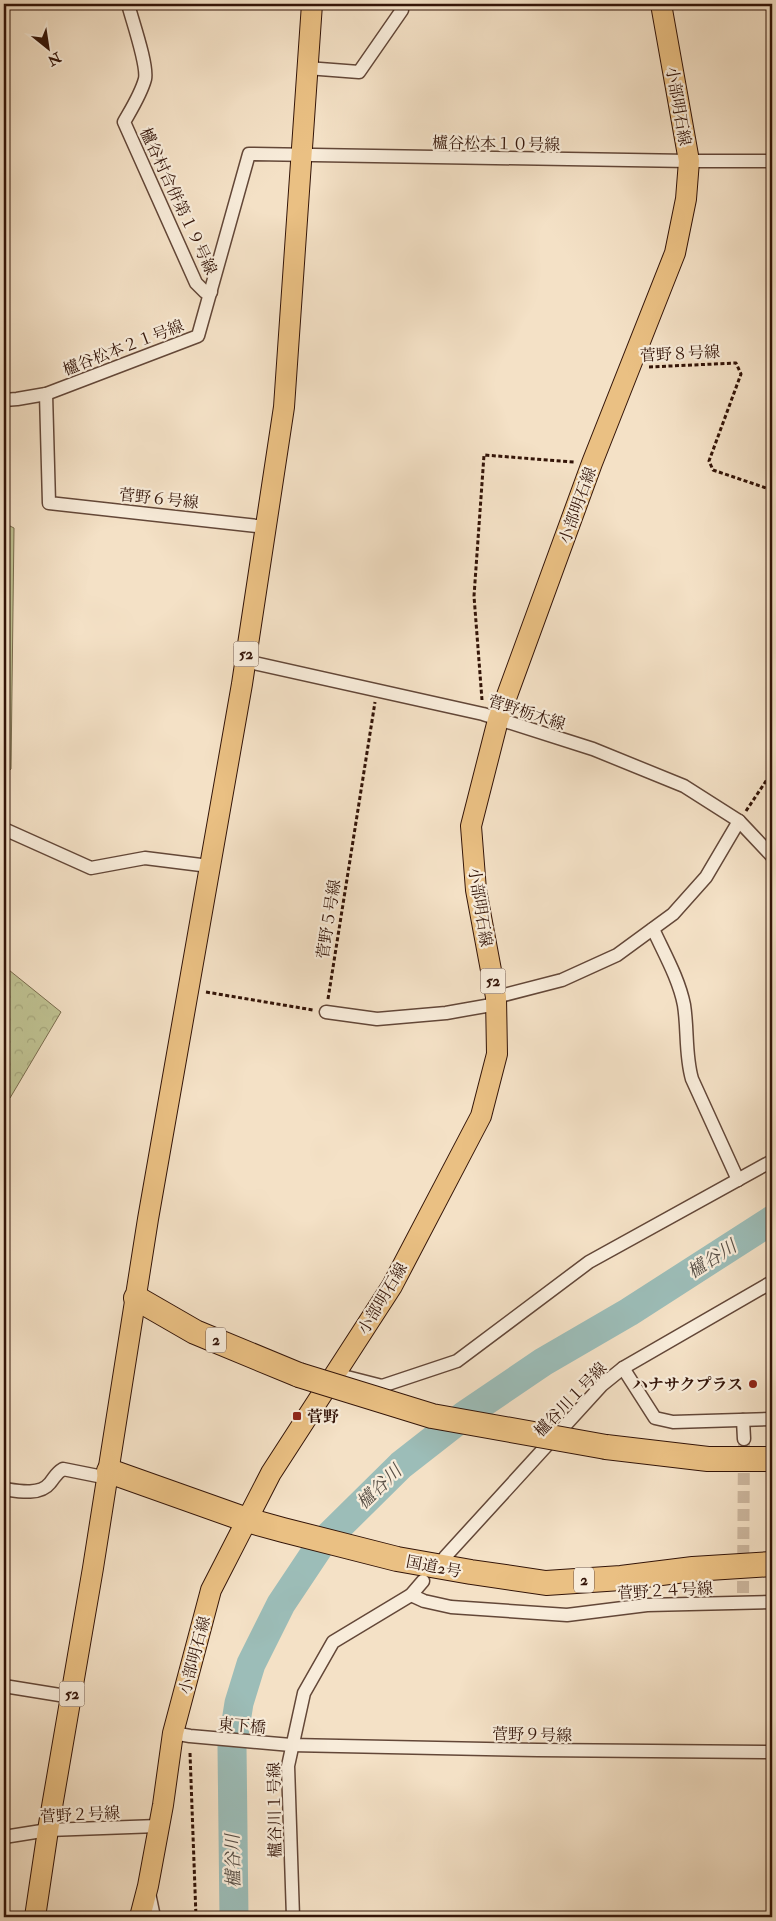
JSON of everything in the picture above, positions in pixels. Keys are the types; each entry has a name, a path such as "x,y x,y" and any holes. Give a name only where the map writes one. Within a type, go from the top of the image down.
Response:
{"highway":[{"name":"2","path":"136,1298 195,1332 300,1375 432,1416 606,1446 708,1459 772,1459"},
{"name":"国道2号","path":"108,1474 247,1520 397,1559 546,1583 621,1578 693,1569 772,1564"}],"main road":[{"name":"52","path":"35,1917 136,1298 245,661 284,407 303,156 312,4"},
{"name":"小部明石線","path":"140,1917 148,1886 158,1826 182,1735 211,1590 271,1474 392,1286 480,1116 497,1054 496,1001 476,890 472,826 491,717 675,253 686,199 689,161 661,4"}],"street":[{"name":"櫨谷村合併第１９号線","path":"128,4 141,46 146,78 137,100 124,122 196,283 205,292 211,292"},
{"path":"307,68 359,72 402,10 402,4"},
{"name":"櫨谷松本２１号線","path":"46,394 198,336 249,154 303,156"},
{"name":"櫨谷松本１０号線","path":"303,156 689,161 772,160"},
{"path":"4,400 46,394"},
{"name":"菅野６号線","path":"46,394 49,503 266,527"},
{"name":"菅野栃木線","path":"245,661 491,717 593,750 684,786 739,821 772,856"},
{"path":"326,1012 377,1018 446,1013 496,1001 562,980 617,955 672,914 706,877 739,821"},
{"path":"4,829 91,868 145,858 210,866"},
{"path":"652,929 678,986 684,1004 688,1064 692,1079 738,1180"},
{"path":"335,1374 382,1386 457,1361 589,1262 772,1161"},
{"name":"櫨谷川１号線","path":"445,1557 602,1385 623,1368 772,1282"},
{"path":"623,1368 655,1418 674,1422 772,1419"},
{"path":"743,1420 744,1439"},
{"path":"4,1490 27,1492 40,1490 49,1485 55,1474 63,1469 108,1474"},
{"name":"櫨谷川１号線","path":"293,1917 288,1766 304,1693 333,1642 411,1595 423,1581"},
{"name":"菅野２４号線","path":"411,1595 424,1601 451,1607 567,1615 647,1605 743,1598 772,1602"},
{"path":"4,1686 72,1697"},
{"name":"東下橋","path":"182,1735 292,1745"},
{"name":"菅野９号線","path":"292,1745 528,1750 772,1752"},
{"name":"菅野２号線","path":"4,1837 48,1830 158,1826"},
{"path":"148,1886 154,1917"}],"path":[{"name":"菅野８号線","path":"629,368 736,363 741,374 709,461 713,470 772,490"},
{"path":"491,717 474,596 484,455 592,463"},
{"name":"菅野５号線","path":"326,1012 376,690"},
{"path":"739,821 772,772"},
{"path":"188,989 326,1012"},
{"path":"182,1735 189,1762 196,1917"}],"green space":[{"path":"4,523 14,528 11,769 4,775"},
{"path":"4,966 61,1012 10,1098 4,1099"}],"waterway":[{"name":"櫨谷川","path":"234,1917 232,1747 239,1703 251,1664 281,1604 321,1544 401,1465 465,1415 543,1362 629,1312 772,1220"}],"tunnel":[{"path":"743,1593 744,1439"}],"place":[{"name":"ハナサクプラス","path":"753,1384"},
{"name":"菅野","path":"297,1416"}]}
